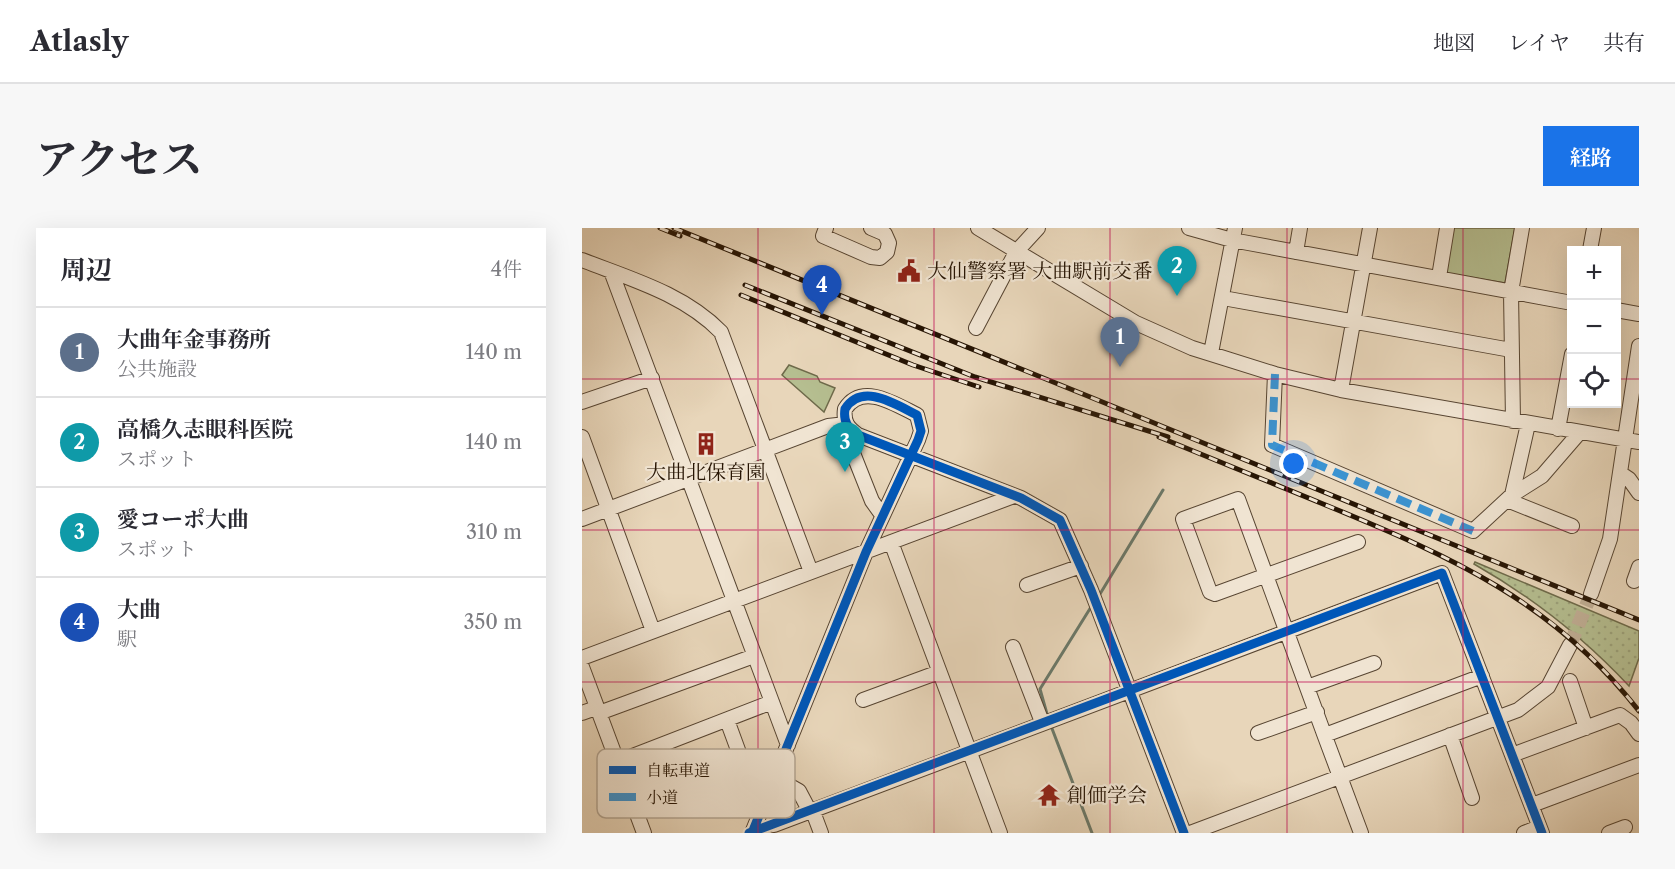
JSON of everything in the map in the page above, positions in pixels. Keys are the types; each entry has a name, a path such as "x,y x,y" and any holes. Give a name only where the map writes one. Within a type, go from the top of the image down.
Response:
{"street":[{"path":"826,228 823,236 871,257 880,258 887,252 890,243 885,234 871,228"},
{"path":"978,228 1159,335 1184,346 1275,374 1341,390 1513,422 1639,442"},
{"path":"976,328 1016,252 1037,228"},
{"path":"1190,228 1233,234 1296,252 1567,302"},
{"path":"1296,252 1300,228"},
{"path":"1341,390 1370,228"},
{"path":"1439,277 1447,228"},
{"path":"1513,422 1511,292 1522,228"},
{"path":"1591,246 1594,228"},
{"path":"1211,353 1223,298 1233,234"},
{"path":"582,260 667,293 710,321 721,332 811,572"},
{"path":"611,271 788,744"},
{"path":"1223,298 1511,350"},
{"path":"1621,311 1639,314"},
{"path":"1591,594 1611,539 1623,440 1639,346"},
{"path":"1275,374 1272,445 1473,531 1509,497 1542,476 1580,432"},
{"path":"582,402 652,378"},
{"path":"1558,429 1567,381"},
{"path":"786,749 866,552 882,515 910,455 921,431 917,416 867,394 857,396 845,410 846,424 858,435 910,455 1014,496 1060,520 1130,688 1184,833"},
{"path":"582,519 828,426 846,424"},
{"path":"1509,497 1528,424"},
{"path":"582,437 653,631"},
{"path":"849,443 872,501 882,515"},
{"path":"1620,473 1629,479 1639,493"},
{"path":"582,658 1014,496"},
{"path":"1509,497 1572,526"},
{"path":"1358,542 1266,575 1215,594 1210,592 1183,519 1238,499 1266,575 1308,687 1361,833"},
{"path":"891,542 1000,833"},
{"path":"1028,585 1081,566"},
{"path":"1634,581 1639,567"},
{"path":"795,816 1130,688 1442,573 1541,830 1524,833"},
{"path":"1190,833 1518,710 1548,687 1570,645"},
{"path":"1013,647 1042,722"},
{"path":"582,713 597,710 754,656"},
{"path":"1308,687 1374,663"},
{"path":"582,667 612,749"},
{"path":"863,700 939,672"},
{"path":"1325,735 1482,676"},
{"path":"1570,681 1586,728"},
{"path":"651,749 772,702"},
{"path":"1258,733 1317,712"},
{"path":"1512,755 1620,715 1639,734"},
{"path":"727,720 737,749"},
{"path":"1450,735 1472,798"},
{"path":"1532,805 1639,765"},
{"path":"795,789 799,791 810,809 820,833"},
{"path":"638,818 644,833"},
{"path":"752,833 759,818"},
{"path":"774,825 790,818"},
{"path":"1610,833 1625,827"}],"green space":[{"path":"1453,228 1515,228 1505,283 1445,273"},
{"path":"789,365 817,376 820,382 835,388 824,412 782,375"},
{"path":"1475,562 1639,631 1639,658 1629,686 1594,651 1556,619 1516,590 1474,564"}],"waterway":[{"path":"1100,594 1163,490"},
{"path":"1047,714 1040,689 1091,607"},
{"path":"1051,726 1092,833"}],"tunnel":[{"path":"1570,645 1591,594"}],"railway":[{"path":"660,228 680,236"},
{"path":"674,228 1639,620"},
{"path":"745,285 975,377 1168,437"},
{"path":"741,295 913,365 979,387"},
{"path":"1159,437 1417,544 1498,587 1536,612 1572,640 1606,673 1639,711"}],"marked path":[{"path":"1275,374 1272,445 1473,531"}],"cycle path":[{"path":"869,396 889,401 917,415 921,431 911,455 858,435 847,424 845,409 852,401 869,396"},
{"path":"786,749 866,552 911,455"},
{"path":"911,455 1021,498 1060,520 1091,590 1184,833"},
{"path":"795,816 1442,573 1542,833"},
{"path":"752,833 758,818"},
{"path":"749,833 789,818"}],"place":[{"name":"大仙警察署 大曲駅前交番","path":"909,271"},
{"name":"高橋久志眼科医院","path":"1177,296"},
{"name":"大曲","path":"822,315"},
{"name":"大曲年金事務所","path":"1120,367"},
{"name":"大曲北保育園","path":"706,444"},
{"name":"愛コーポ大曲","path":"845,472"},
{"name":"創価学会","path":"1049,795"}]}
